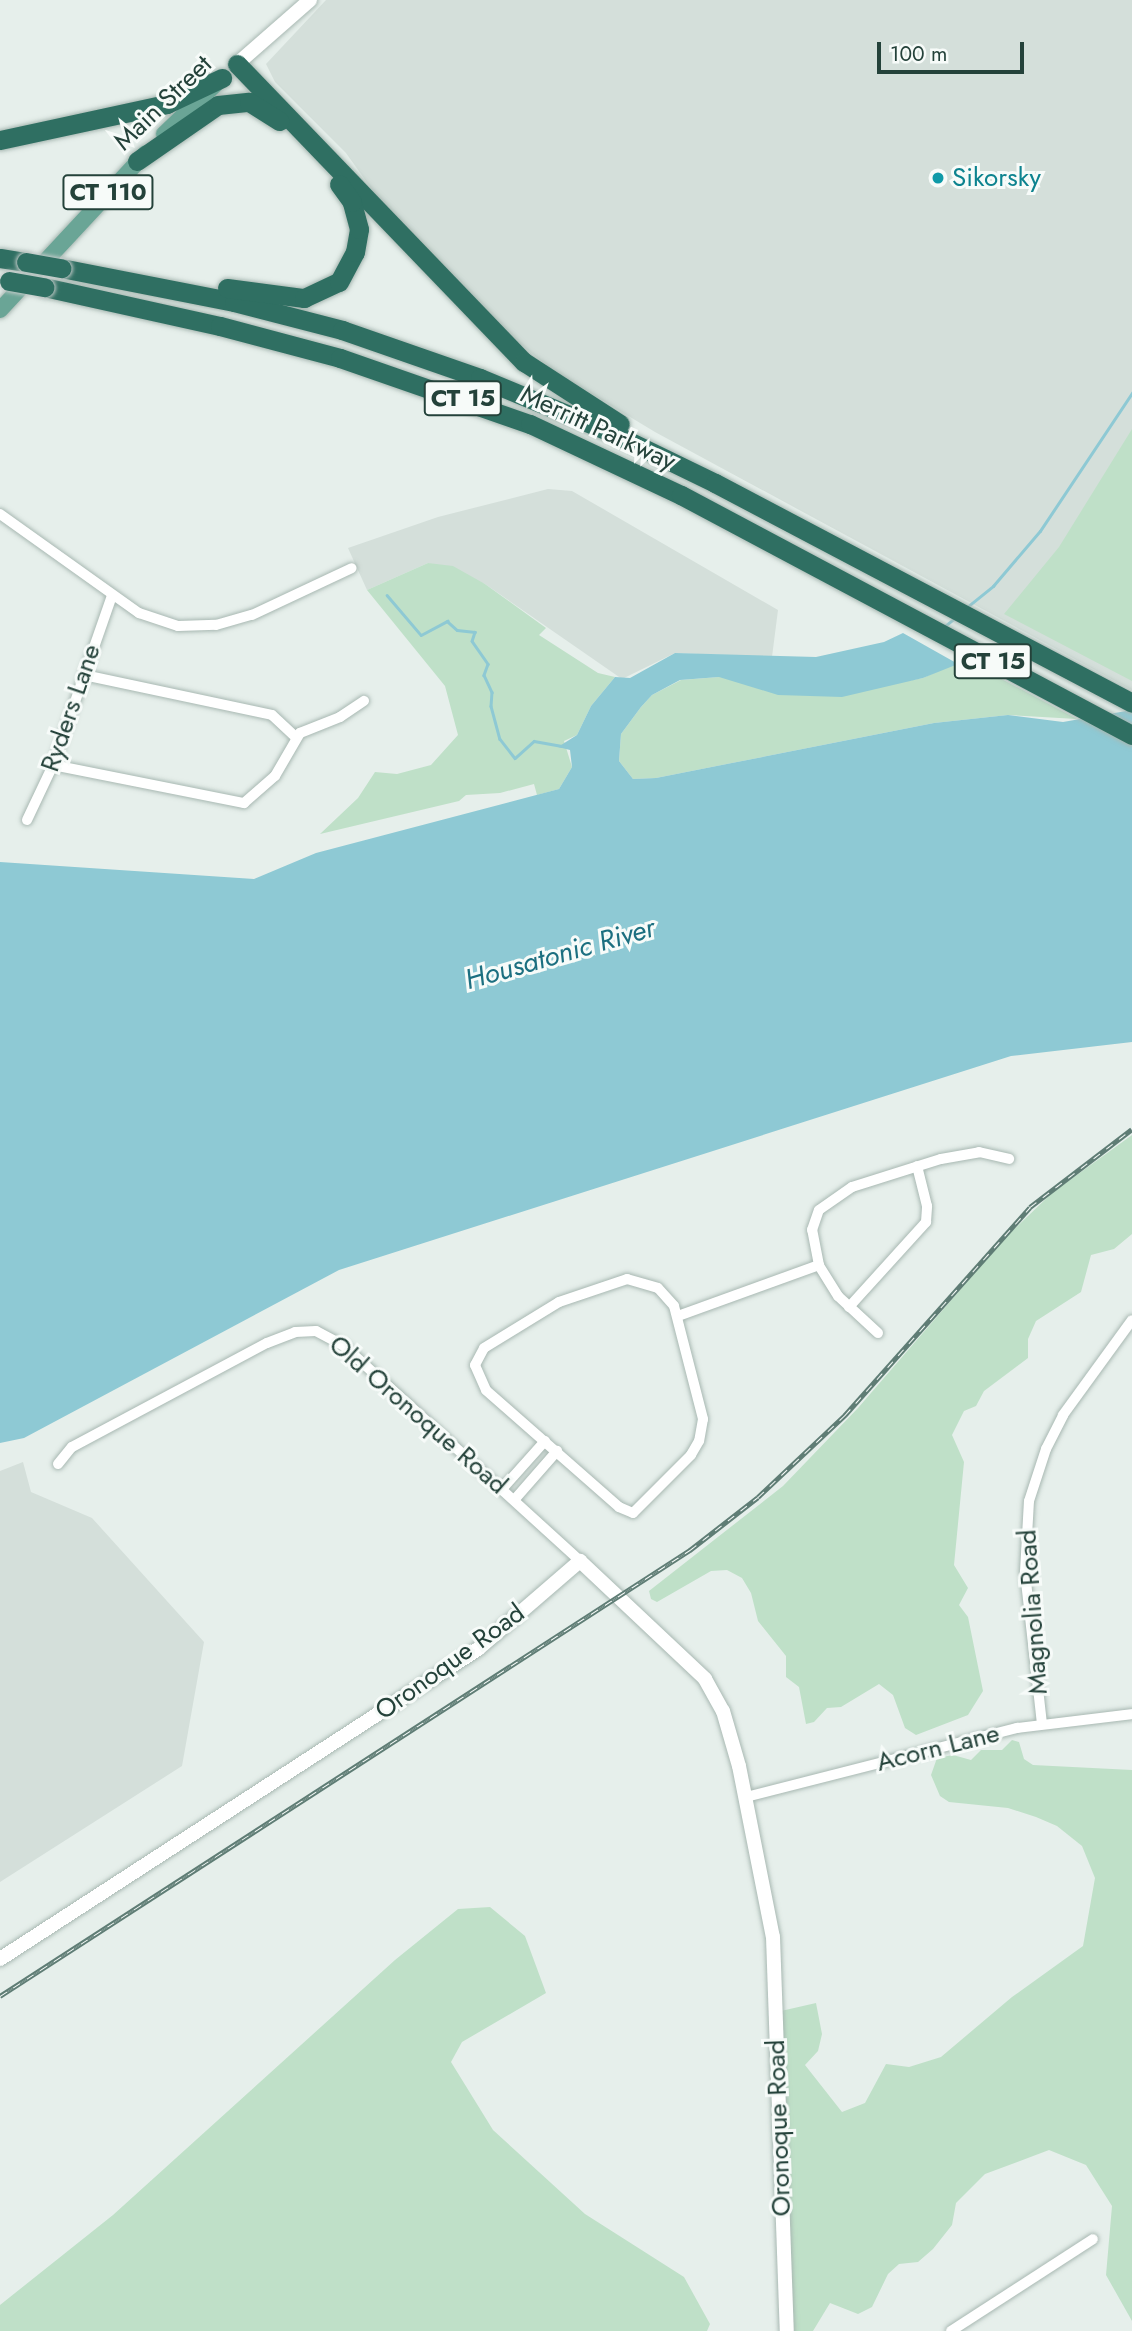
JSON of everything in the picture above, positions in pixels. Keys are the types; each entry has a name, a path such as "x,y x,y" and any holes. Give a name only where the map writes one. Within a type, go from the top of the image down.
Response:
{"highway":[{"path":"237,64 524,362 601,414 688,460 715,483"},
{"path":"0,140 167,104 222,78"},
{"path":"101,276 304,298 339,282 355,253 357,214 343,188 276,117 249,102 228,102 206,111 137,161"},
{"name":"Merritt Parkway","path":"0,258 234,302 420,356 608,431 715,483 1132,704"},
{"name":"Merritt Parkway","path":"3,280 220,326 472,401 620,465 1132,735"}],"main road":[{"name":"Main Street","path":"0,310 137,161 237,64"}],"street":[{"name":"Main Street","path":"237,64 310,0"},
{"path":"0,514 112,596 154,620 196,628 252,615 352,568"},
{"name":"Ryders Lane","path":"27,820 53,765 112,596"},
{"path":"84,675 272,715 296,737"},
{"path":"53,765 244,803 275,776 296,737 364,701"},
{"path":"878,1333 849,1307 819,1265 813,1230 819,1210 852,1187 917,1166 979,1152 1009,1159"},
{"path":"849,1307 926,1222 927,1206 917,1166"},
{"path":"678,1316 819,1265"},
{"path":"627,1279 658,1287 678,1316 702,1412 701,1434 691,1455 641,1509 630,1513 478,1380 475,1364 484,1348 559,1302 627,1279"},
{"name":"Magnolia Road","path":"1042,1724 1026,1572 1029,1501 1046,1449 1063,1415 1132,1320"},
{"name":"Old Oronoque Road","path":"58,1464 66,1452 89,1437 267,1343 305,1331 334,1338 503,1488 580,1561"},
{"path":"503,1488 545,1441"},
{"path":"515,1499 557,1451"},
{"name":"Oronoque Road","path":"0,1959 478,1649 580,1561 663,1635 715,1693 747,1797 774,1950 787,2331"},
{"name":"Acorn Lane","path":"747,1797 1042,1724 1132,1714"},
{"path":"951,2331 1093,2239"}],"shaded area":[{"path":"326,0 1132,0 1132,690 655,432 554,371 508,334 378,198 346,153 275,82 266,64"},
{"path":"548,489 572,491 778,610 772,657 675,653 622,679 485,584 428,563 367,590 348,548 438,517"},
{"path":"23,1462 31,1492 92,1518 204,1642 182,1766 0,1882 0,1471"}],"green space":[{"path":"1132,429 1132,681 1004,614 1059,547"},
{"path":"428,563 453,566 485,584 546,628 539,635 598,673 615,677 591,706 577,735 564,741 572,767 559,789 537,795 534,784 500,793 466,795 459,801 320,834 358,798 375,772 397,774 431,765 458,735 445,686 367,590"},
{"path":"964,659 1077,719 1008,715 934,723 656,778 633,779 619,761 621,734 641,707 652,695 681,680 719,677 886,685 923,678"},
{"path":"1132,1135 1132,1234 1114,1249 1091,1255 1081,1292 1036,1321 1028,1339 1028,1358 984,1391 976,1406 964,1411 952,1435 964,1462 954,1565 968,1588 959,1605 968,1617 983,1691 968,1715 916,1735 905,1728 893,1695 879,1684 841,1707 827,1708 814,1722 806,1724 799,1687 786,1677 786,1656 758,1621 751,1593 742,1578 727,1570 711,1571 657,1602 651,1599 649,1591 783,1486 858,1408 1005,1238 1052,1193"},
{"path":"1012,1740 1019,1742 1024,1759 1033,1765 1132,1770 1132,2321 1106,2275 1112,2206 1086,2165 1049,2150 985,2174 956,2203 952,2225 933,2249 918,2262 899,2264 888,2274 872,2307 858,2314 830,2303 813,2331 794,2331 781,2011 816,2003 822,2034 818,2051 805,2065 842,2112 865,2103 886,2064 909,2067 941,2057 1012,1997 1083,1946 1095,1878 1082,1846 1057,1826 1036,1817 1008,1808 949,1802 940,1796 931,1775 937,1758 953,1755 971,1760 981,1750 1002,1750"},
{"path":"490,1907 525,1936 546,1993 462,2042 451,2062 493,2130 585,2214 684,2277 710,2324 707,2331 0,2331 0,2305 113,2215 395,1960 458,1909"}],"water":[{"name":"Housatonic River","path":"903,633 958,664 923,678 842,697 778,695 719,677 680,680 652,695 641,707 621,734 619,761 633,779 656,778 934,723 1008,715 1063,722 1132,710 1132,1042 1011,1056 339,1270 24,1438 0,1443 0,862 254,879 316,853 559,789 572,767 570,750 558,747 577,735 591,706 615,677 630,678 675,653 816,657 884,642"}],"waterway":[{"path":"966,608 993,586 1040,531 1132,393"},
{"path":"387,595 421,635 447,621 457,630 475,632 472,641 488,664 484,675 492,692 491,706 500,739 515,758 534,741 562,746"},
{"path":"945,626 956,617"}],"railway":[{"path":"0,1996 690,1550 758,1497 845,1415 1030,1207 1132,1129"}],"place":[{"name":"Sikorsky","path":"938,178"}]}
